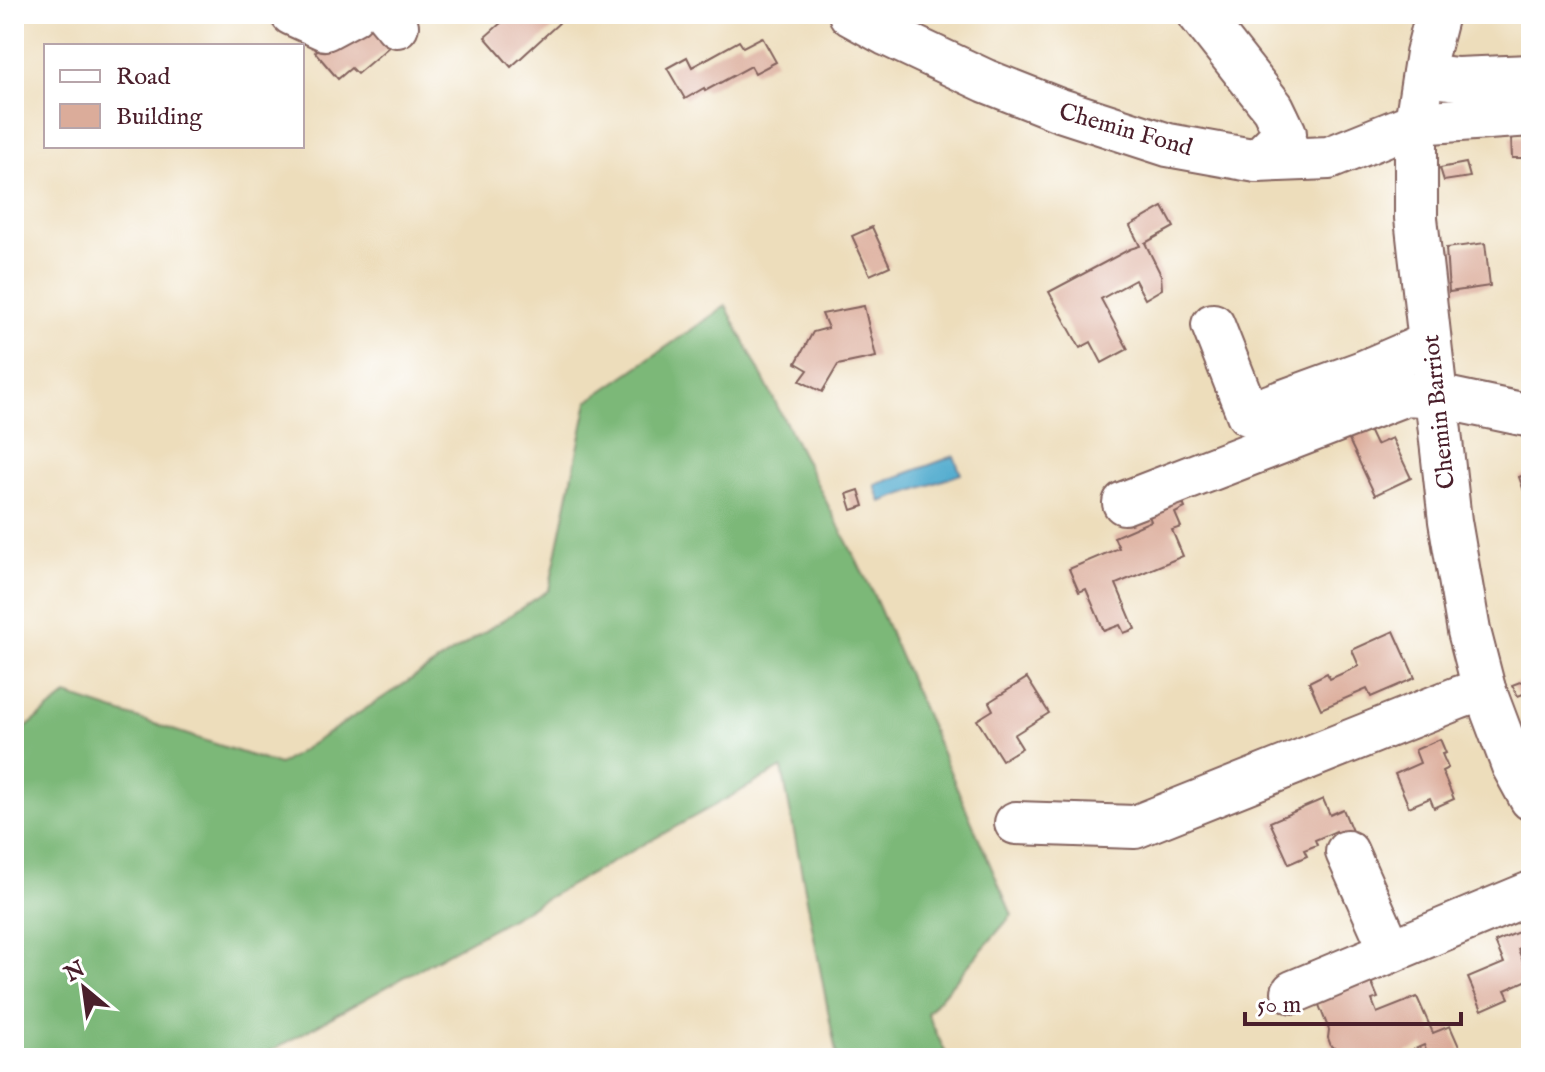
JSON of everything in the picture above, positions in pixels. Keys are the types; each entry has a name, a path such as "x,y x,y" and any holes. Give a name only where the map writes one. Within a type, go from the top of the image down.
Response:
{"street":[{"path":"292,14 325,29 353,14"},
{"name":"Chemin Fond","path":"850,14 986,81 1057,109 1168,145 1257,161 1329,158 1416,123 1531,115"},
{"path":"1199,14 1273,108 1285,133 1257,161"},
{"name":"Chemin Barriot","path":"1437,14 1416,123 1416,218 1430,343 1445,398 1450,521 1469,631 1484,689 1513,766 1531,799"},
{"path":"1424,75 1457,79 1531,76"},
{"path":"1213,325 1248,414 1363,372 1430,343"},
{"path":"1124,503 1406,394 1445,398 1531,416"},
{"path":"1445,398 1481,420 1531,439"},
{"path":"1016,823 1135,827 1484,689"},
{"path":"1347,852 1391,951"},
{"path":"1293,992 1531,893"}],"green space":[{"path":"726,306 871,589 1012,915 927,1013 948,1058 837,1058 782,768 258,1058 14,1058 14,737 67,695 279,765 549,590 588,401"}],"water":[{"path":"954,456 961,474 881,502 875,485"}],"building":[{"path":"371,14 397,40 357,74 351,68 338,79 315,52"},
{"path":"511,14 551,14 559,23 511,67 485,37"},
{"path":"762,37 776,62 755,73 751,66 685,99 667,68 687,57 692,67 739,41 743,47"},
{"path":"1531,136 1531,158 1512,158 1511,137"},
{"path":"1466,163 1470,177 1444,181 1440,168"},
{"path":"1163,207 1174,227 1145,243 1161,275 1162,289 1145,299 1135,280 1101,299 1128,349 1102,363 1091,342 1080,348 1049,292 1140,246 1130,226"},
{"path":"872,227 890,266 870,275 852,236"},
{"path":"1485,243 1490,286 1449,292 1446,248"},
{"path":"864,306 876,357 838,365 822,392 800,381 808,370 796,363 813,332 828,328 822,314"},
{"path":"1368,428 1376,445 1392,438 1411,478 1375,495 1348,438"},
{"path":"1531,473 1531,511 1519,477"},
{"path":"859,490 864,506 852,510 847,494"},
{"path":"1179,494 1185,508 1175,513 1181,527 1172,530 1183,556 1116,584 1135,629 1124,633 1120,625 1104,631 1086,589 1079,592 1069,569 1119,548 1114,537 1151,521 1146,508"},
{"path":"1394,631 1415,678 1371,697 1367,689 1321,709 1309,682 1327,673 1330,679 1359,666 1352,650"},
{"path":"1027,678 1049,713 1014,735 1022,748 1002,760 977,720 993,710 989,702"},
{"path":"1531,678 1531,691 1518,696 1512,685"},
{"path":"1440,739 1448,768 1442,771 1454,799 1434,808 1430,798 1409,807 1395,774 1420,763 1415,750"},
{"path":"1323,799 1330,815 1343,809 1354,836 1341,841 1336,831 1315,840 1317,845 1304,850 1307,856 1289,864 1270,822"},
{"path":"1523,930 1529,944 1518,949 1530,979 1505,990 1509,998 1482,1010 1468,978 1504,963 1495,942"},
{"path":"1369,977 1378,998 1372,1000 1377,1013 1417,997 1433,1033 1450,1026 1464,1058 1430,1058 1424,1045 1394,1058 1341,1058 1338,1050 1331,1046 1329,1030 1317,1000"}]}
